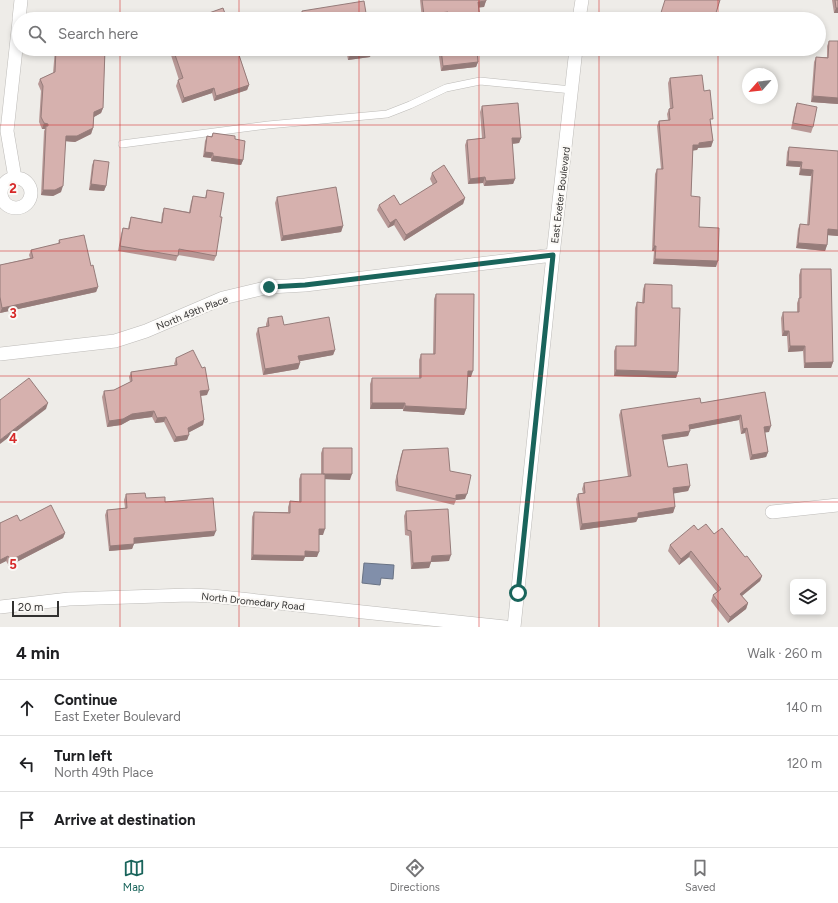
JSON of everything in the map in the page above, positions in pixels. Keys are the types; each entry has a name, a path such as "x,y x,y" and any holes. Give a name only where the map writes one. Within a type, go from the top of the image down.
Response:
{"street":[{"path":"20,12 21,0"},
{"path":"581,12 582,0"},
{"path":"15,56 8,131 15,178"},
{"name":"East Exeter Boulevard","path":"514,627 575,56"},
{"name":"North 49th Place","path":"0,354 115,341 146,331 223,298 269,287 305,285 553,255"},
{"path":"772,512 838,505"},
{"name":"North Dromedary Road","path":"0,608 69,599 189,595 212,596 505,627"}],"lane":[{"path":"122,144 268,125 387,114 446,88 480,81 572,90"}],"water":[{"path":"364,563 394,565 393,579 381,578 380,585 362,583"}],"building":[{"path":"422,0 486,0 478,2 479,12 424,12"},
{"path":"665,0 720,0 716,12 661,12"},
{"path":"835,0 838,0 838,8 836,8"},
{"path":"364,1 366,12 302,12"},
{"path":"223,8 224,12 212,12"},
{"path":"829,41 838,41 838,98 813,96 816,57 828,58"},
{"path":"56,56 105,56 103,108 94,112 93,128 77,136 66,136 63,186 55,190 43,190 46,126 48,126 48,124 44,123 41,117 43,86 40,79 55,72"},
{"path":"175,56 239,56 249,85 216,96 214,88 184,98 178,80 183,78"},
{"path":"442,56 478,56 478,62 443,66"},
{"path":"702,75 704,91 710,90 713,119 710,119 713,141 693,145 691,196 700,197 699,227 719,228 718,261 655,259 656,246 654,246 657,169 663,169 659,121 670,120 669,109 673,108 670,78"},
{"path":"518,103 521,138 512,138 515,179 486,181 485,177 470,179 467,140 485,138 482,106"},
{"path":"797,103 817,107 813,127 793,123"},
{"path":"213,133 235,136 235,139 245,141 243,160 213,156 213,153 205,152 207,136 212,137"},
{"path":"789,147 838,151 838,230 828,229 827,245 798,243 800,224 809,225 813,170 801,169 802,162 788,161"},
{"path":"94,160 109,162 106,186 91,184"},
{"path":"444,165 465,198 406,235 396,219 390,223 379,205 394,195 400,205 437,182 432,173"},
{"path":"336,187 343,226 283,236 277,197"},
{"path":"207,190 224,193 216,256 179,249 178,256 120,246 123,228 129,229 131,217 162,223 164,208 190,213 193,196 206,198"},
{"path":"84,235 91,266 93,265 98,287 2,308 0,297 0,265 33,258 31,250 60,243 59,240"},
{"path":"801,269 831,269 833,362 805,363 805,346 790,346 789,331 784,331 783,312 799,312 799,298 801,298"},
{"path":"645,284 672,285 672,308 680,308 678,372 616,370 616,346 636,346 637,302 644,303"},
{"path":"436,294 474,294 473,371 468,371 466,409 405,406 405,403 372,403 372,378 421,378 421,354 435,354"},
{"path":"282,316 284,325 329,317 335,350 298,356 300,363 265,369 258,328 269,326 268,318"},
{"path":"193,350 202,368 205,367 209,390 200,391 204,420 188,428 189,435 176,437 166,417 157,418 154,411 132,414 123,419 109,421 104,391 114,390 132,381 131,372 177,365 176,358"},
{"path":"29,378 48,403 0,440 0,400"},
{"path":"765,392 771,426 764,427 768,452 752,455 747,428 743,429 741,415 689,425 690,431 662,435 668,467 687,464 690,486 673,488 675,507 638,513 638,517 582,524 578,494 585,493 584,483 631,476 621,410 700,398 701,403"},
{"path":"323,448 352,448 352,474 323,474"},
{"path":"448,448 450,471 471,475 467,494 456,495 456,499 398,486 397,476 403,450"},
{"path":"301,474 325,474 325,529 319,529 319,552 305,551 305,556 253,555 254,512 290,513 290,501 301,502"},
{"path":"145,493 146,498 165,497 165,502 213,498 216,531 134,538 134,544 110,546 107,510 127,508 126,494"},
{"path":"51,505 65,533 11,560 8,556 0,560 0,523 17,515 20,521"},
{"path":"448,509 451,555 432,556 431,562 413,563 411,531 407,530 406,511"},
{"path":"706,524 714,534 722,528 745,557 747,556 762,576 740,594 748,603 730,617 713,595 721,589 691,551 681,559 670,545 694,525 698,530"}],"route":[{"path":"269,287 305,285 553,255 518,593"}]}
